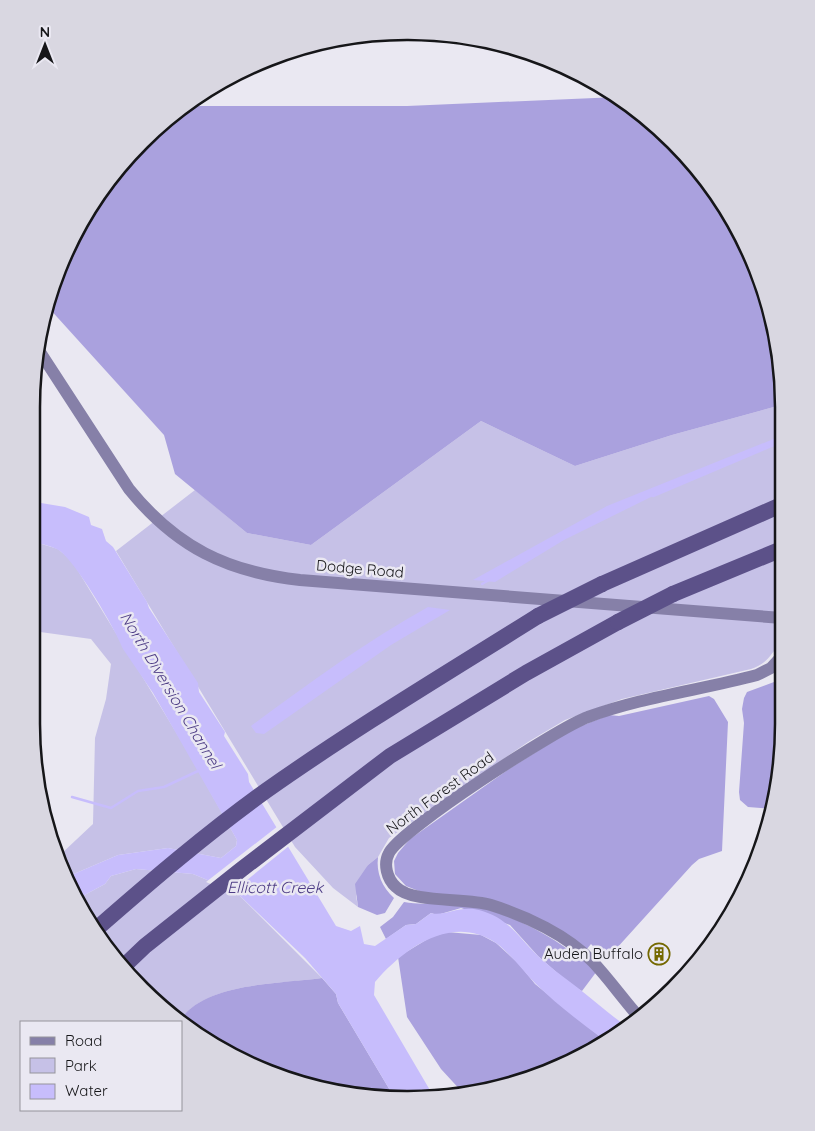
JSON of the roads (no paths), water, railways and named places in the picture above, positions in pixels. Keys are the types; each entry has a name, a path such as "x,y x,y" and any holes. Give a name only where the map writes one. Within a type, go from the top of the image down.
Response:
{"highway":[{"path":"100,925 208,835 281,781 354,730 538,616 602,584 775,508"},
{"path":"128,962 203,900 390,756 526,673 618,622 672,594 775,552"},
{"path":"134,969 172,925"}],"street":[{"name":"Dodge Road","path":"43,357 129,489 145,508 181,540 202,553 239,569 300,580 775,617"},
{"name":"North Forest Road","path":"635,1012 593,962 562,938 490,905 468,900 415,896 402,892 393,884 388,876 386,866 388,854 395,844 418,826 531,748 568,725 606,711 756,676 775,664"}],"water":[{"path":"775,438 775,445 655,495 564,540 495,582 473,580 607,506"},
{"path":"40,503 65,507 89,517 91,525 102,529 106,541 113,547 149,608 198,683 199,692 225,732 224,736 248,774 249,782 336,926 351,931 360,926 364,944 375,946 406,925 416,924 431,913 441,914 472,909 489,913 506,923 544,961 621,1022 600,1037 552,999 496,943 479,935 462,932 446,933 414,947 386,970 375,982 374,995 430,1090 390,1090 338,1003 336,994 305,958 236,892 193,874 136,869 111,876 105,884 83,896 73,874 118,855 168,848 221,858 236,846 237,840 153,693 123,649 104,612 85,582 67,558 60,551 40,544"},
{"path":"428,607 450,610 391,645 264,734 256,733 251,726 359,649"}],"waterway":[{"path":"653,496 775,445"},
{"path":"482,584 489,580"},
{"path":"72,797 111,808 138,791 164,787 198,771"}],"place":[{"name":"Auden Buffalo","path":"659,954"}],"water label":[{"name":"North Diversion Channel","path":"171,690"},
{"name":"Ellicott Creek","path":"275,887"}]}
